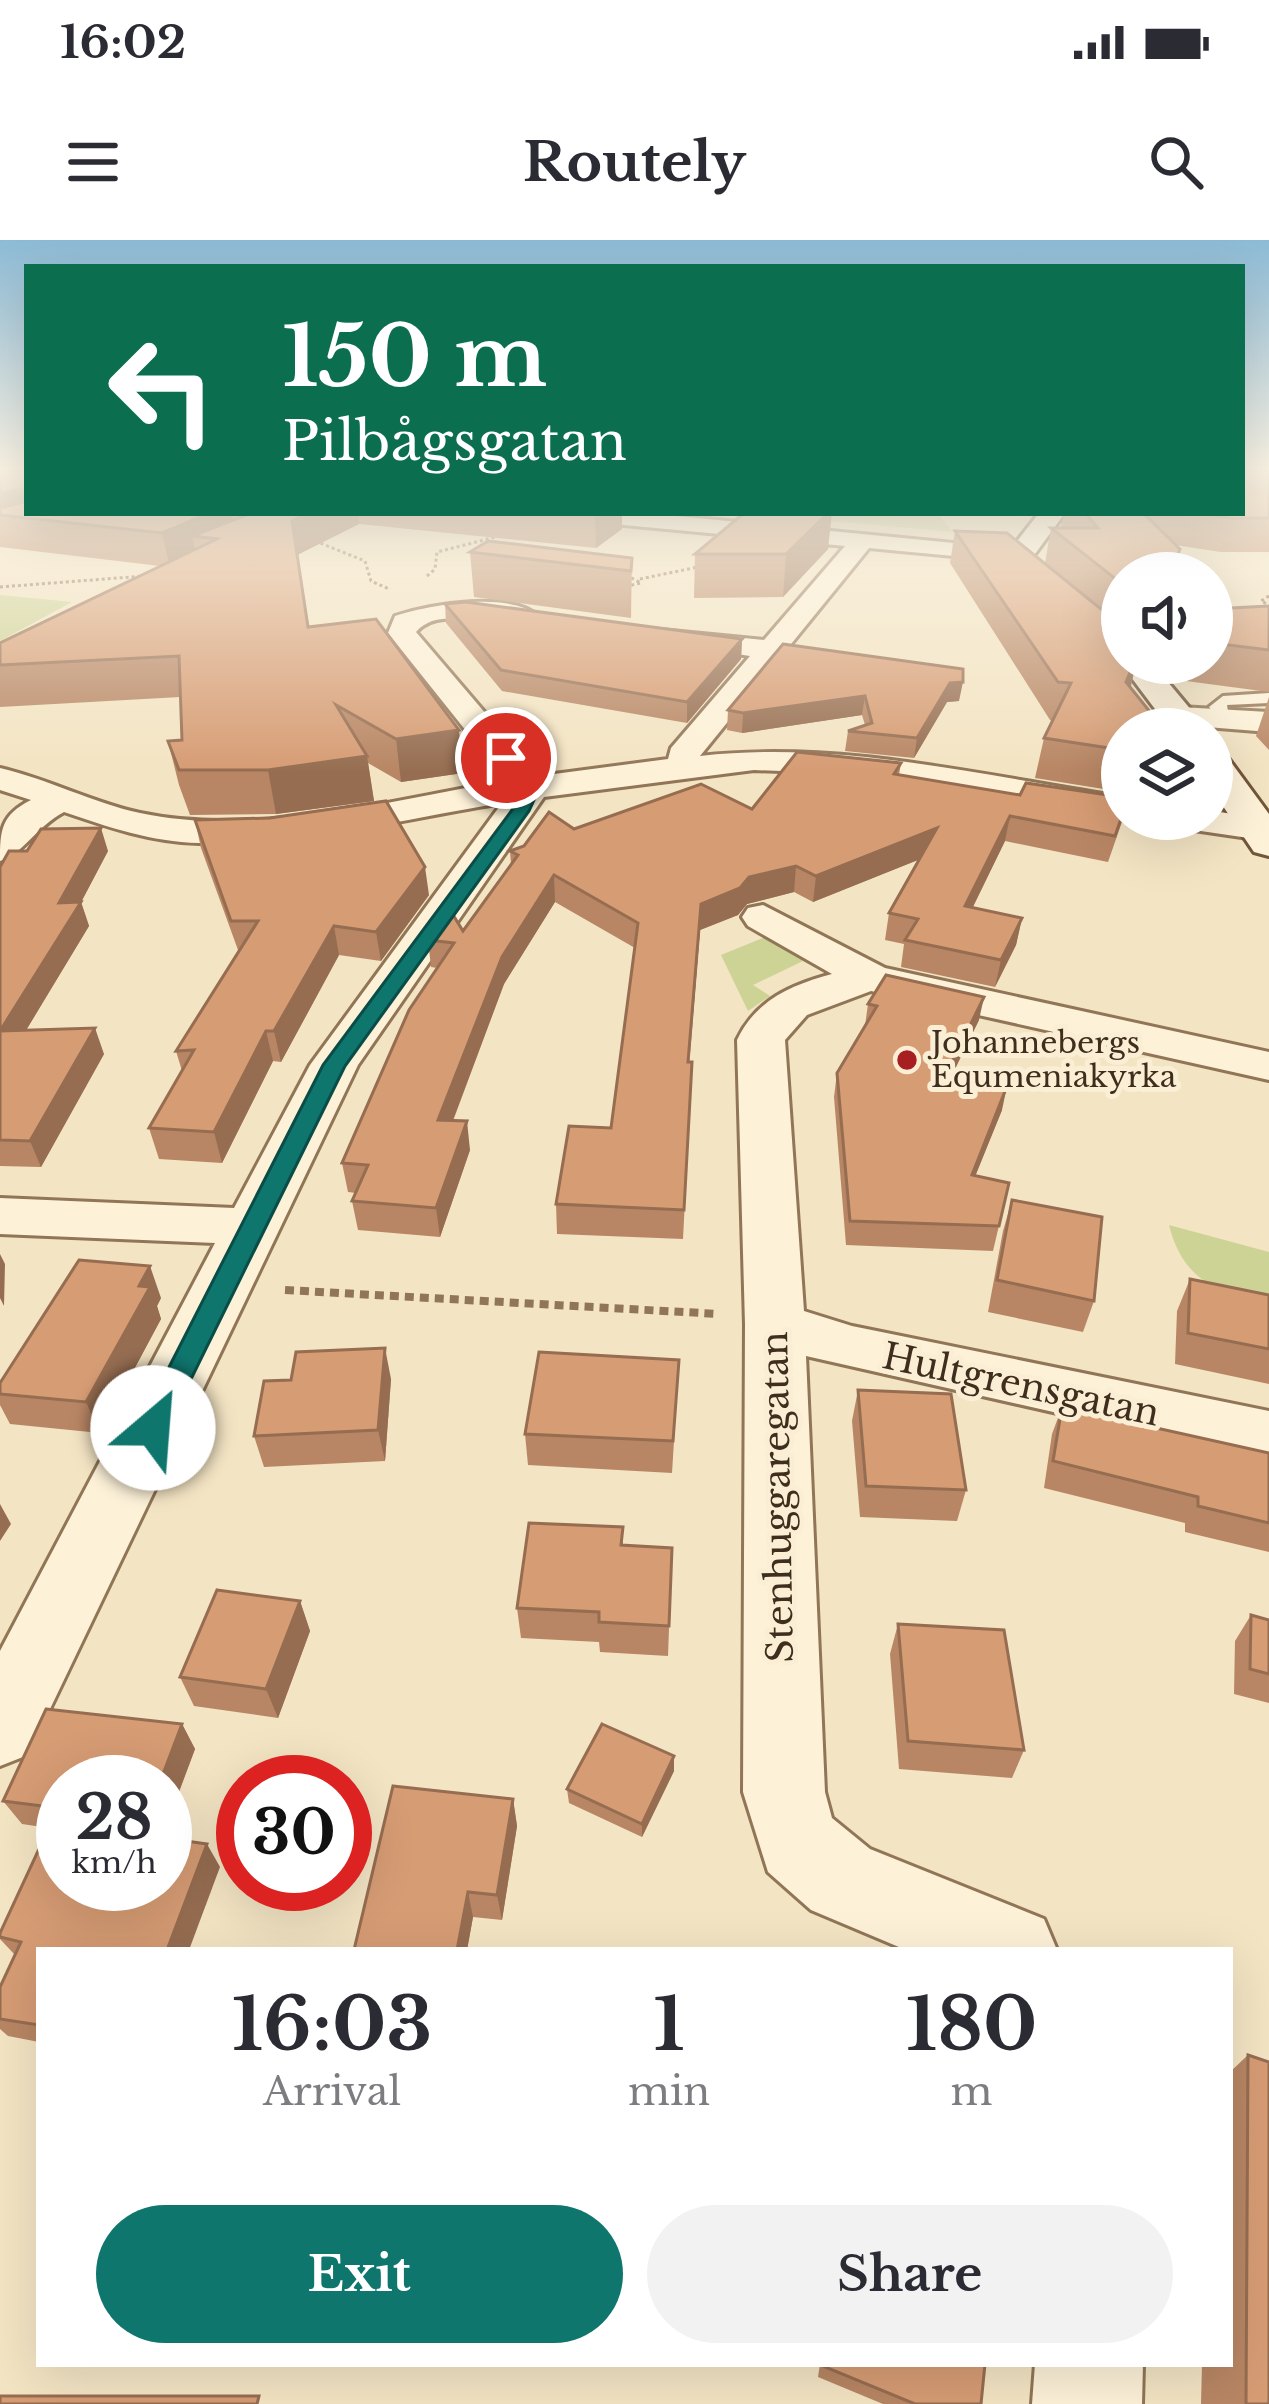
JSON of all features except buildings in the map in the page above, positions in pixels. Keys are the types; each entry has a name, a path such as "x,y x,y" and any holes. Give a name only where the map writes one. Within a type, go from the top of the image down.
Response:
{"street":[{"path":"688,765 683,755 838,570"},
{"path":"1032,570 1101,633"},
{"path":"531,789 402,633 425,597 468,609 545,619"},
{"path":"633,632 772,650"},
{"path":"1157,684 1183,708"},
{"path":"1233,722 1269,722"},
{"path":"0,778 133,823 240,833 688,765 754,760 833,764 1101,805"},
{"path":"0,1729 334,1065 531,789"},
{"path":"1233,791 1265,834"},
{"path":"0,850 26,817 61,799"},
{"path":"1233,827 1265,834"},
{"path":"763,917 871,978 1269,1066"},
{"name":"Stenhuggaregatan","path":"871,978 835,985 764,1026 784,1792 798,1844 841,1880 1006,1947"},
{"path":"0,1216 255,1227"},
{"name":"Hultgrensgatan","path":"774,1320 850,1348 1269,1436"},
{"path":"1087,2404 1088,2367"}],"lane":[{"path":"1216,708 1222,701 1269,698"}],"path":[{"path":"368,570 371,580"},
{"path":"425,597 435,570"},
{"path":"616,587 602,581 619,575 640,579 682,570"},
{"path":"0,587 159,576"},
{"path":"602,596 616,587 638,585 640,579"},
{"path":"1269,596 1262,601 1269,605"},
{"path":"261,1288 774,1320"}],"green space":[{"path":"0,595 72,602 0,641"},
{"path":"775,933 832,968 822,971 803,961 753,985 770,996 748,1011 721,955"},
{"path":"1169,1225 1269,1252 1269,1304 1219,1289 1193,1272"}],"place":[{"name":"Johannebergs Equmeniakyrka","path":"907,1060"}],"route":[{"path":"153,1428 334,1065 520,811 531,789 506,758"}]}
